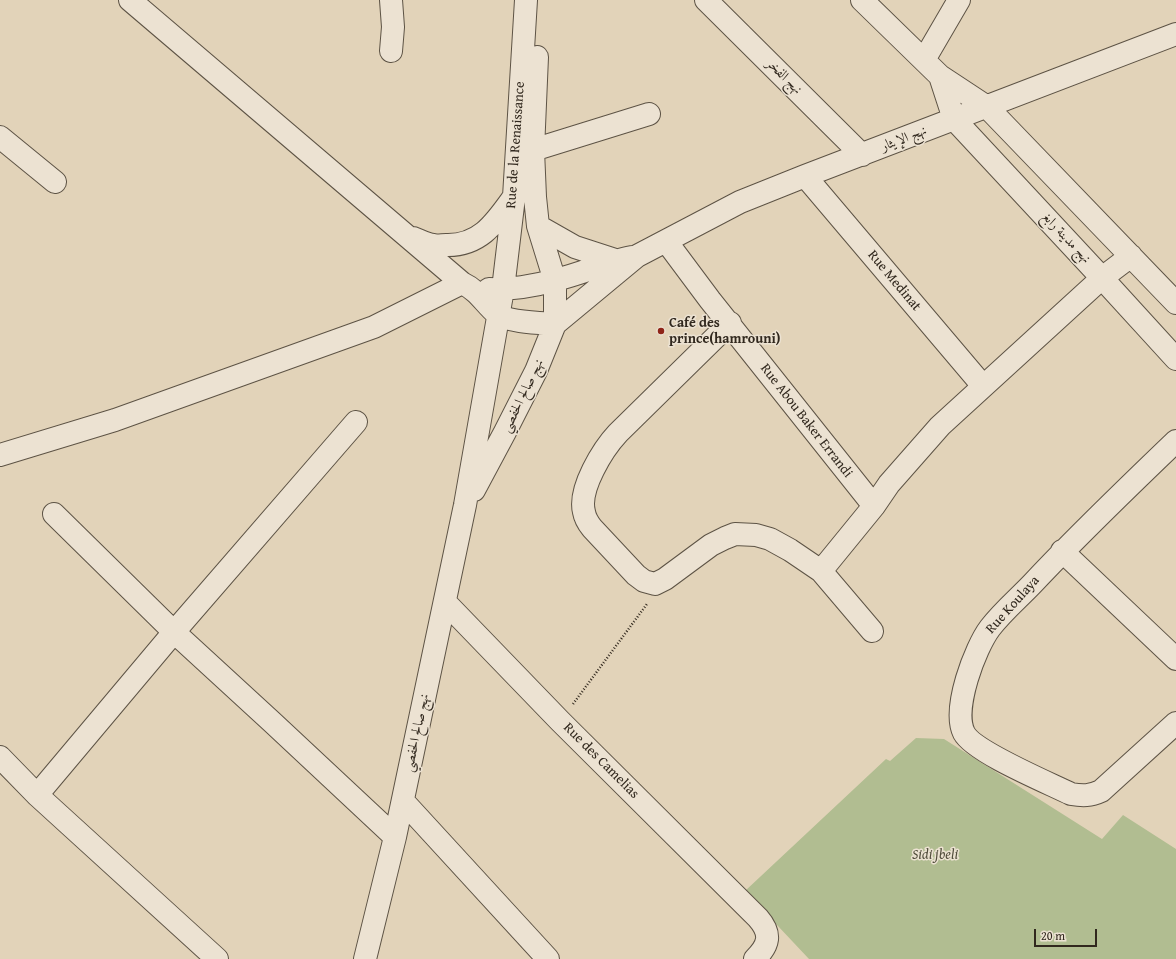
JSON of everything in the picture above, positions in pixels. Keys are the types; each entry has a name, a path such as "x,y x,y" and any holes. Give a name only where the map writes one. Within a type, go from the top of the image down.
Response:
{"street":[{"path":"130,0 368,204 467,285 498,315 521,322 555,324 637,256"},
{"path":"391,0 393,27 391,51"},
{"name":"Rue de la Renaissance","path":"503,289 514,197 526,0"},
{"name":"Rue de la Renaissance","path":"539,0 533,150 535,197 538,226 555,280"},
{"name":"نهج الفخر","path":"706,0 862,155"},
{"path":"862,0 940,76 987,107 1176,303"},
{"path":"924,60 959,0"},
{"name":"نهج الإيثار","path":"637,256 740,202 804,176 1176,34"},
{"path":"940,76 954,119"},
{"path":"533,150 649,114"},
{"name":"نهج مدينة رابغ","path":"954,119 1176,359"},
{"path":"0,137 54,182"},
{"name":"Rue Medinat","path":"804,176 983,386"},
{"path":"407,236 434,245 456,246 472,241 484,233 496,221 514,197"},
{"path":"538,226 575,247 615,260"},
{"name":"Rue Abou Baker Errandi","path":"666,241 689,273 874,506"},
{"path":"0,455 115,420 374,327 467,285 503,289 555,280 615,260 637,256"},
{"path":"821,571 874,506 889,484 940,426 1102,278 1131,256"},
{"name":"نهج صالح الحفصي","path":"465,505 536,372 555,324 555,280"},
{"name":"نهج صالح الحفصي","path":"365,959 403,801 465,505 503,289"},
{"path":"730,324 608,444 592,471 584,499 583,511 587,522 636,575 650,583 655,584 665,579 711,545 725,538 735,534 770,538 821,571 872,631"},
{"path":"37,794 174,632 356,422"},
{"name":"Rue Koulaya","path":"1176,441 1062,551 991,628 980,643 973,661 960,707 960,717 964,734 969,740 985,752 1071,794 1087,796 1101,791 1176,723"},
{"path":"54,514 174,632 395,837"},
{"path":"1062,551 1176,659"},
{"name":"Rue des Camelias","path":"445,602 560,721 758,918 764,927 768,939 762,952 755,959"},
{"path":"2,765 37,794 216,959"},
{"path":"403,801 548,959"}],"path":[{"path":"560,721 665,579"}],"green space":[{"name":"Sidi jbeli","path":"916,738 944,739 1102,839 1123,815 1176,849 1176,959 809,959 745,891 886,759 890,761"}],"place":[{"name":"Café des prince(hamrouni)","path":"661,331"}]}
